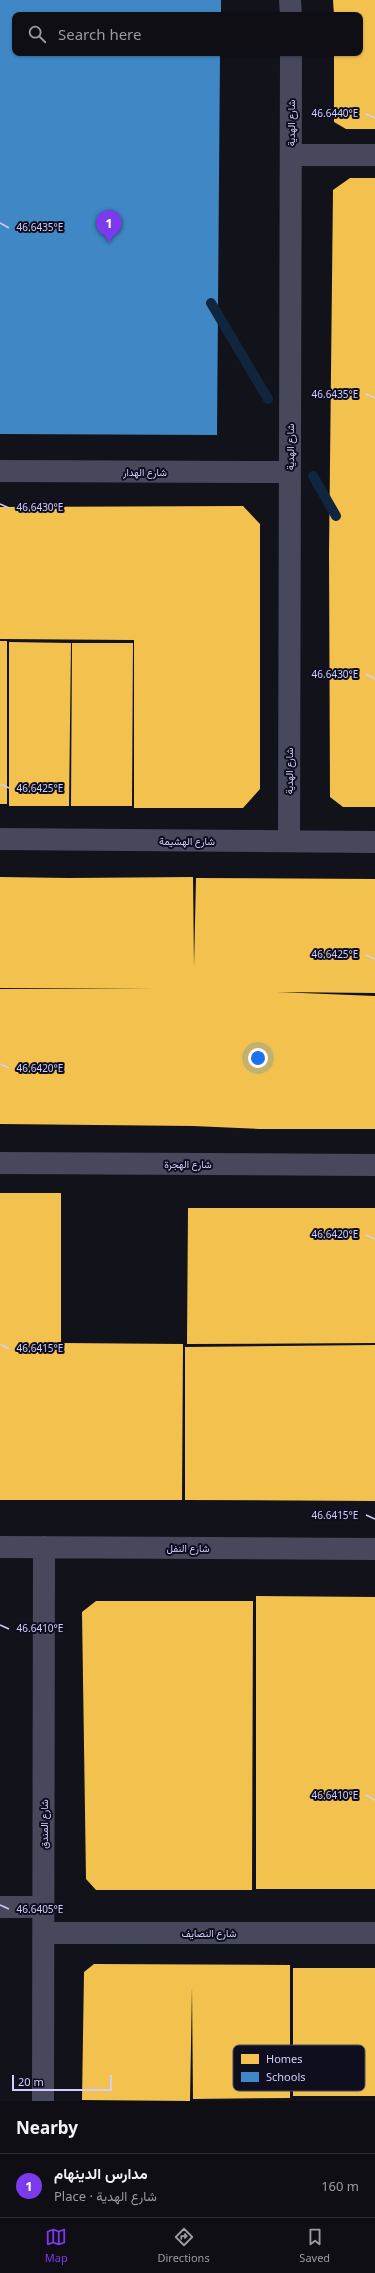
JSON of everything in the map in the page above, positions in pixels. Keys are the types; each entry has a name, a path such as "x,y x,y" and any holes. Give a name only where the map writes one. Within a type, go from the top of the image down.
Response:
{"street":[{"path":"290,0 290,12"},
{"name":"شارع الهدية","path":"289,841 292,155 291,56"},
{"path":"292,155 375,155"},
{"name":"شارع الهدار","path":"0,471 290,472"},
{"name":"شارع الهشيمة","path":"0,839 375,842"},
{"name":"شارع الهجرة","path":"0,1163 375,1164"},
{"name":"شارع النفل","path":"0,1547 375,1549"},
{"name":"شارع المندق","path":"44,1547 44,2101"},
{"path":"0,1907 43,1907"},
{"name":"شارع النصايف","path":"44,1933 375,1933"}],"building: Homes":[{"path":"333,0 375,0 375,129 346,129 334,122 334,56 363,56 363,12 334,12"},
{"path":"350,178 375,178 375,807 343,807 330,797 329,554 333,190"},
{"path":"243,506 260,524 260,789 243,808 134,808 134,640 0,639 0,507"},
{"path":"0,641 7,641 7,804 0,804"},
{"path":"9,642 71,643 69,806 9,806"},
{"path":"72,643 133,643 132,806 71,806"},
{"path":"0,877 193,877 194,967 196,878 375,879 375,993 277,992 375,996 375,1129 259,1129 193,1126 0,1124 0,989 156,989 0,988"},
{"path":"0,1193 61,1193 61,1343 183,1344 182,1500 0,1500"},
{"path":"188,1208 375,1208 375,1343 187,1344"},
{"path":"375,1345 375,1501 185,1500 185,1347"},
{"path":"256,1596 375,1597 375,1889 256,1889"},
{"path":"96,1601 253,1601 252,1890 96,1890 86,1879 82,1612"},
{"path":"94,1964 290,1965 290,2045 233,2045 233,2091 290,2091 290,2098 193,2099 192,1987 190,2101 82,2100 84,1972"},
{"path":"293,1968 375,1968 375,2096 293,2096 293,2091 365,2091 365,2045 293,2045"}],"building: Schools":[{"path":"0,0 221,0 221,12 12,12 12,56 220,56 217,435 0,434"}],"waterway":[{"path":"211,303 268,399"},
{"path":"313,476 336,516"}],"place":[{"name":"مدارس الدينهام","path":"109,243"}]}
